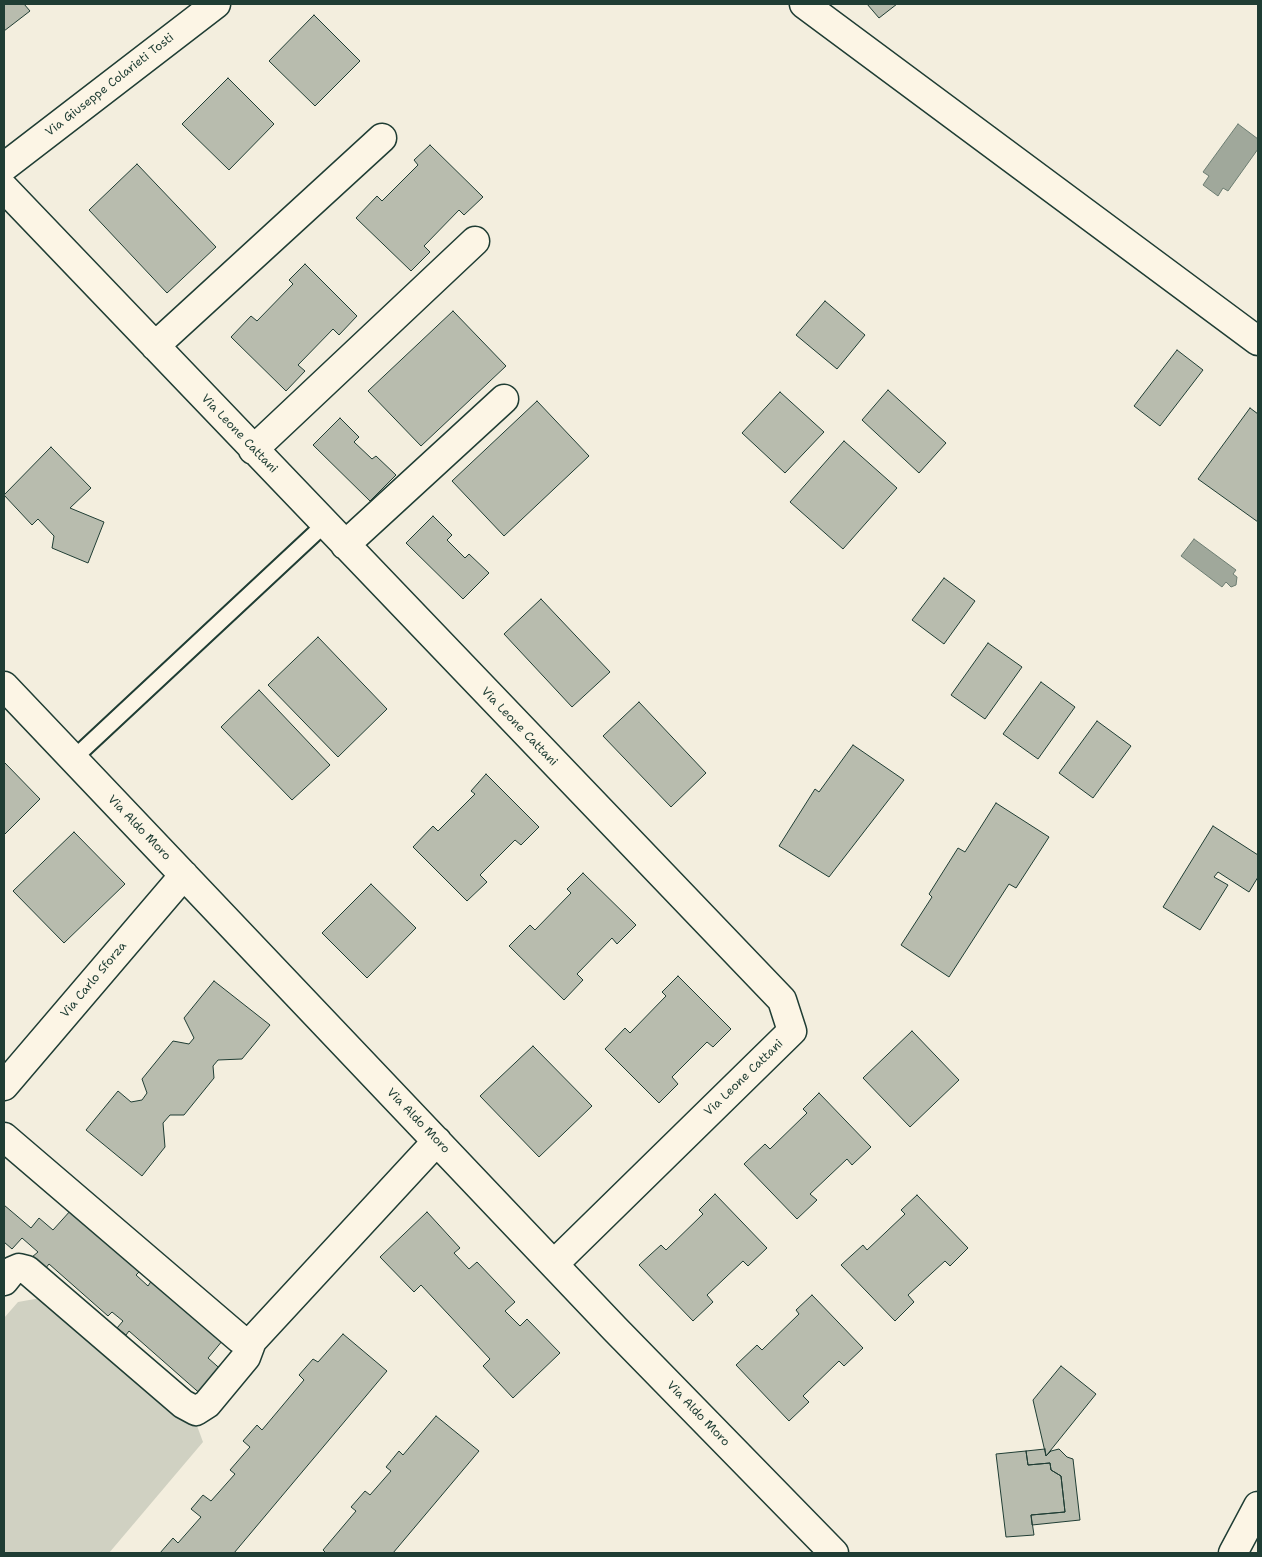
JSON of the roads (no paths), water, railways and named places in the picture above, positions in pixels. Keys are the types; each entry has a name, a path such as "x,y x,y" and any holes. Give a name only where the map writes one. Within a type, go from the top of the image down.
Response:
{"street":[{"name":"Via Giuseppe Colarieti Tosti","path":"4,167 216,4"},
{"path":"804,4 1258,342"},
{"path":"155,346 382,138"},
{"name":"Via Leone Cattani","path":"4,188 782,1000 792,1031 554,1264"},
{"path":"253,450 476,241"},
{"path":"345,546 504,399"},
{"name":"Via Aldo Moro","path":"4,686 554,1264 834,1553"},
{"name":"Via Carlo Sforza","path":"4,1086 184,875"},
{"path":"4,1137 240,1339 252,1341"},
{"path":"4,1281 12,1271 19,1268 27,1270 183,1404 196,1411 207,1404 246,1357 252,1341 437,1141"},
{"path":"1233,1553 1258,1506"}],"lane":[{"path":"73,759 325,524"}]}
